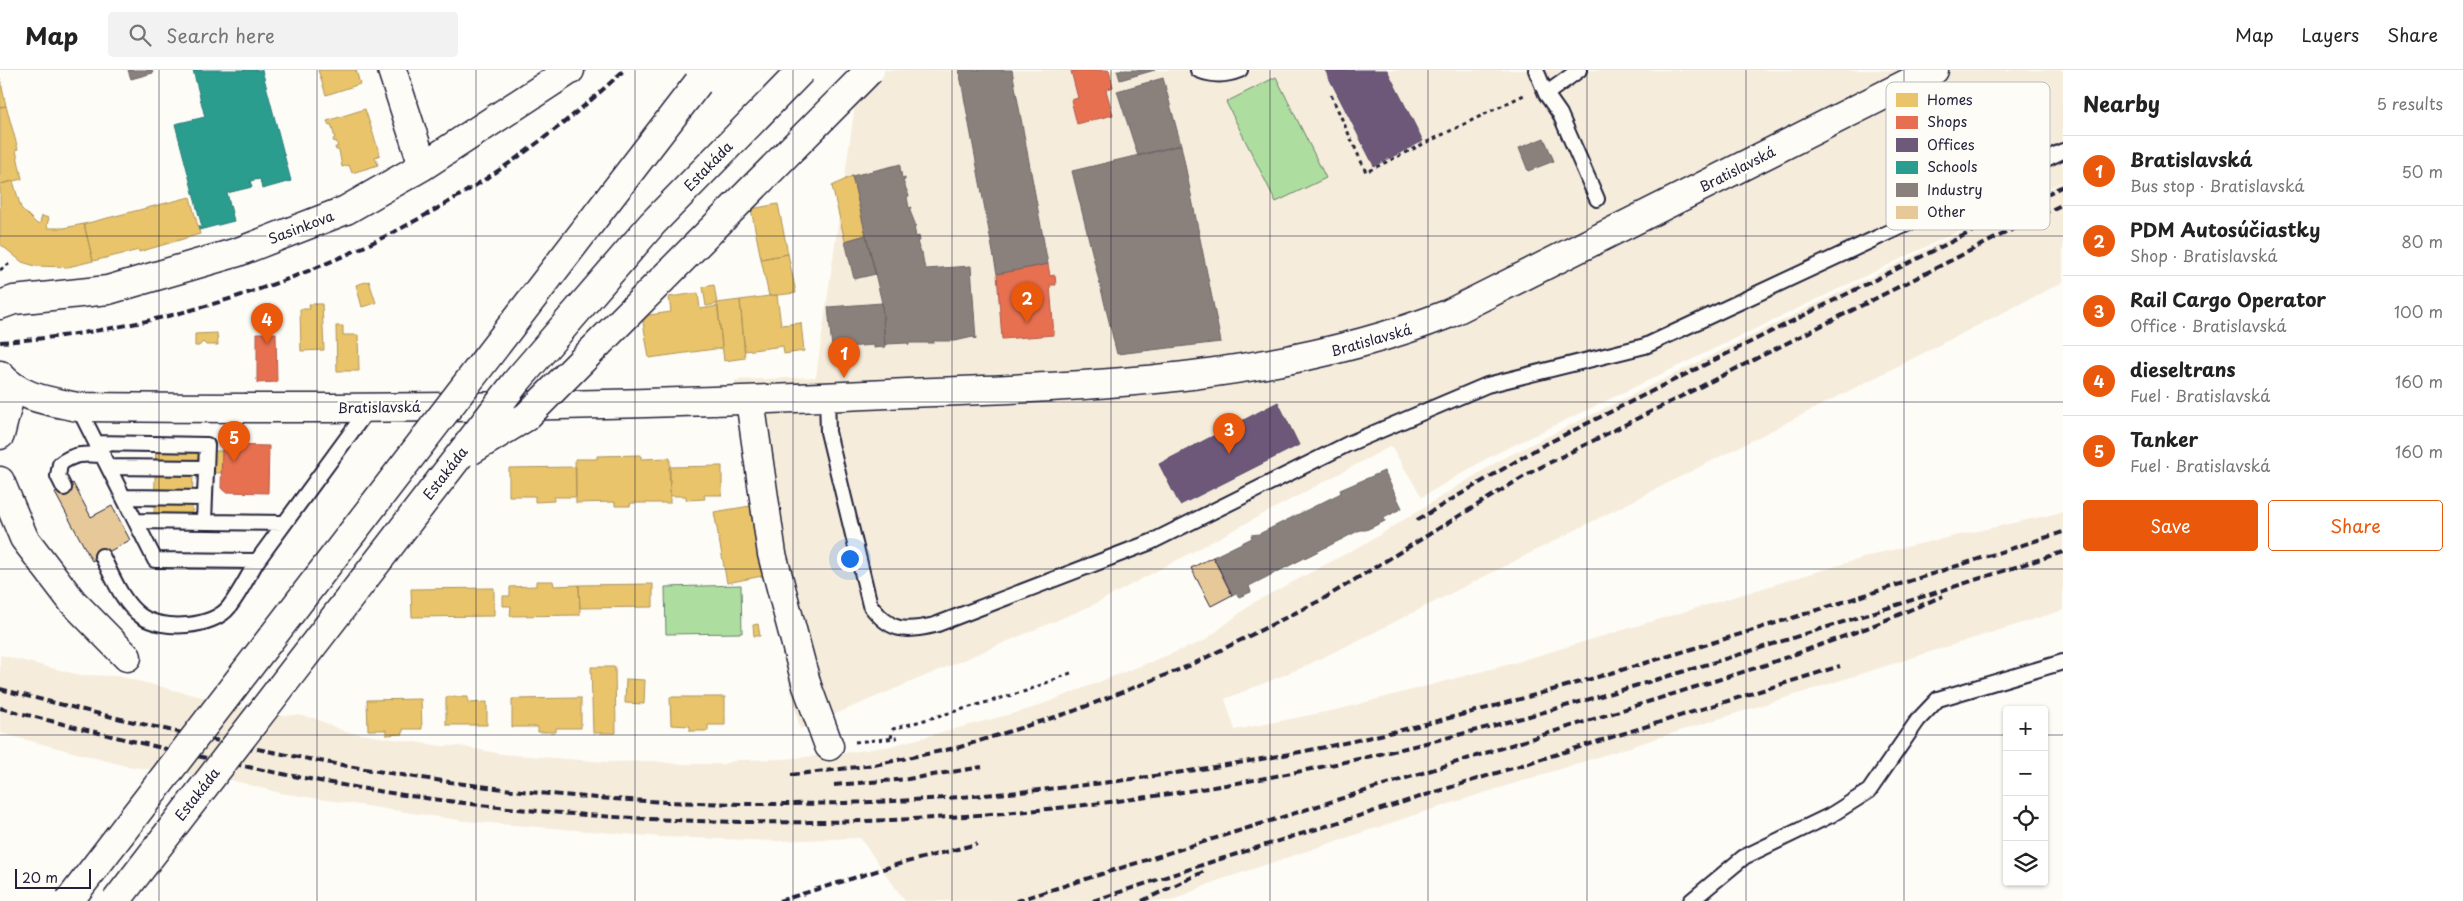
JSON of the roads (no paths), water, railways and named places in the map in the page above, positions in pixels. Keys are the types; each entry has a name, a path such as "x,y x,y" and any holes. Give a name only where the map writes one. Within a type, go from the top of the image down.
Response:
{"street":[{"path":"392,70 423,166"},
{"name":"Sasinkova","path":"0,305 14,300 108,290 238,252 346,210 423,166 570,70"},
{"name":"Estakáda","path":"116,901 516,382 652,224 802,70"},
{"path":"454,461 526,417 870,70"},
{"name":"Bratislavská","path":"1904,77 1934,70"},
{"path":"69,901 698,83"},
{"name":"Bratislavská","path":"0,435 6,381 44,400 78,407 369,408 750,400 1110,384 1279,363 1400,333 1448,314 1886,86"},
{"path":"750,400 772,554 807,686 829,746"},
{"path":"0,481 24,538 72,601 127,657"}],"lane":[{"path":"1198,70 1211,75 1230,74 1240,70"},
{"path":"1536,70 1546,94 1560,114 1597,199"},
{"path":"1546,94 1579,70"},
{"path":"2050,157 2063,151"},
{"path":"827,397 828,432 870,605 883,620 901,629 925,627 1150,542 1348,444 1487,385 1645,346 1894,230"},
{"path":"78,407 154,560 257,561"},
{"path":"102,556 126,601 141,616 162,623 195,625 215,619 229,608 257,561 369,408"},
{"path":"103,455 207,446 204,522"},
{"path":"64,488 58,476 60,464 70,456 83,454 206,468"},
{"path":"124,498 205,498"},
{"path":"136,521 284,523"},
{"path":"1691,901 1744,857 1831,816 1869,791 1918,720 1938,698 2063,662"}],"railway":[{"path":"0,342 85,332 170,315 254,291 335,260 414,222 489,177 559,126 624,70"},
{"path":"2050,192 2063,186"},
{"path":"2050,211 2063,204"},
{"path":"1417,520 1540,447 1975,230"},
{"path":"791,775 874,765 960,747 1074,711 1191,665 1323,599 1533,471 2011,230"},
{"path":"0,689 134,722 268,751 336,764 472,785 540,793 635,800 731,804 922,800 1112,782 1300,752 1393,732 1531,696 1669,656 2063,532"},
{"path":"0,708 158,747 318,781 425,798 546,812 667,820 789,822 911,819 1032,810 1154,796 1274,776 1393,751 1478,730 1730,658 2063,552"},
{"path":"1016,901 1765,665 1867,628 1943,596"},
{"path":"1093,901 1211,862 1840,666"},
{"path":"834,785 908,779 982,767"},
{"path":"779,901 899,864 977,844"},
{"path":"1142,901 1205,871"}],"place":[{"name":"PDM Autosúčiastky","path":"1027,323"},
{"name":"dieseltrans","path":"267,344"},
{"name":"Bratislavská","path":"844,378"},
{"name":"Rail Cargo Operator","path":"1229,454"},
{"name":"Tanker","path":"234,462"}]}
